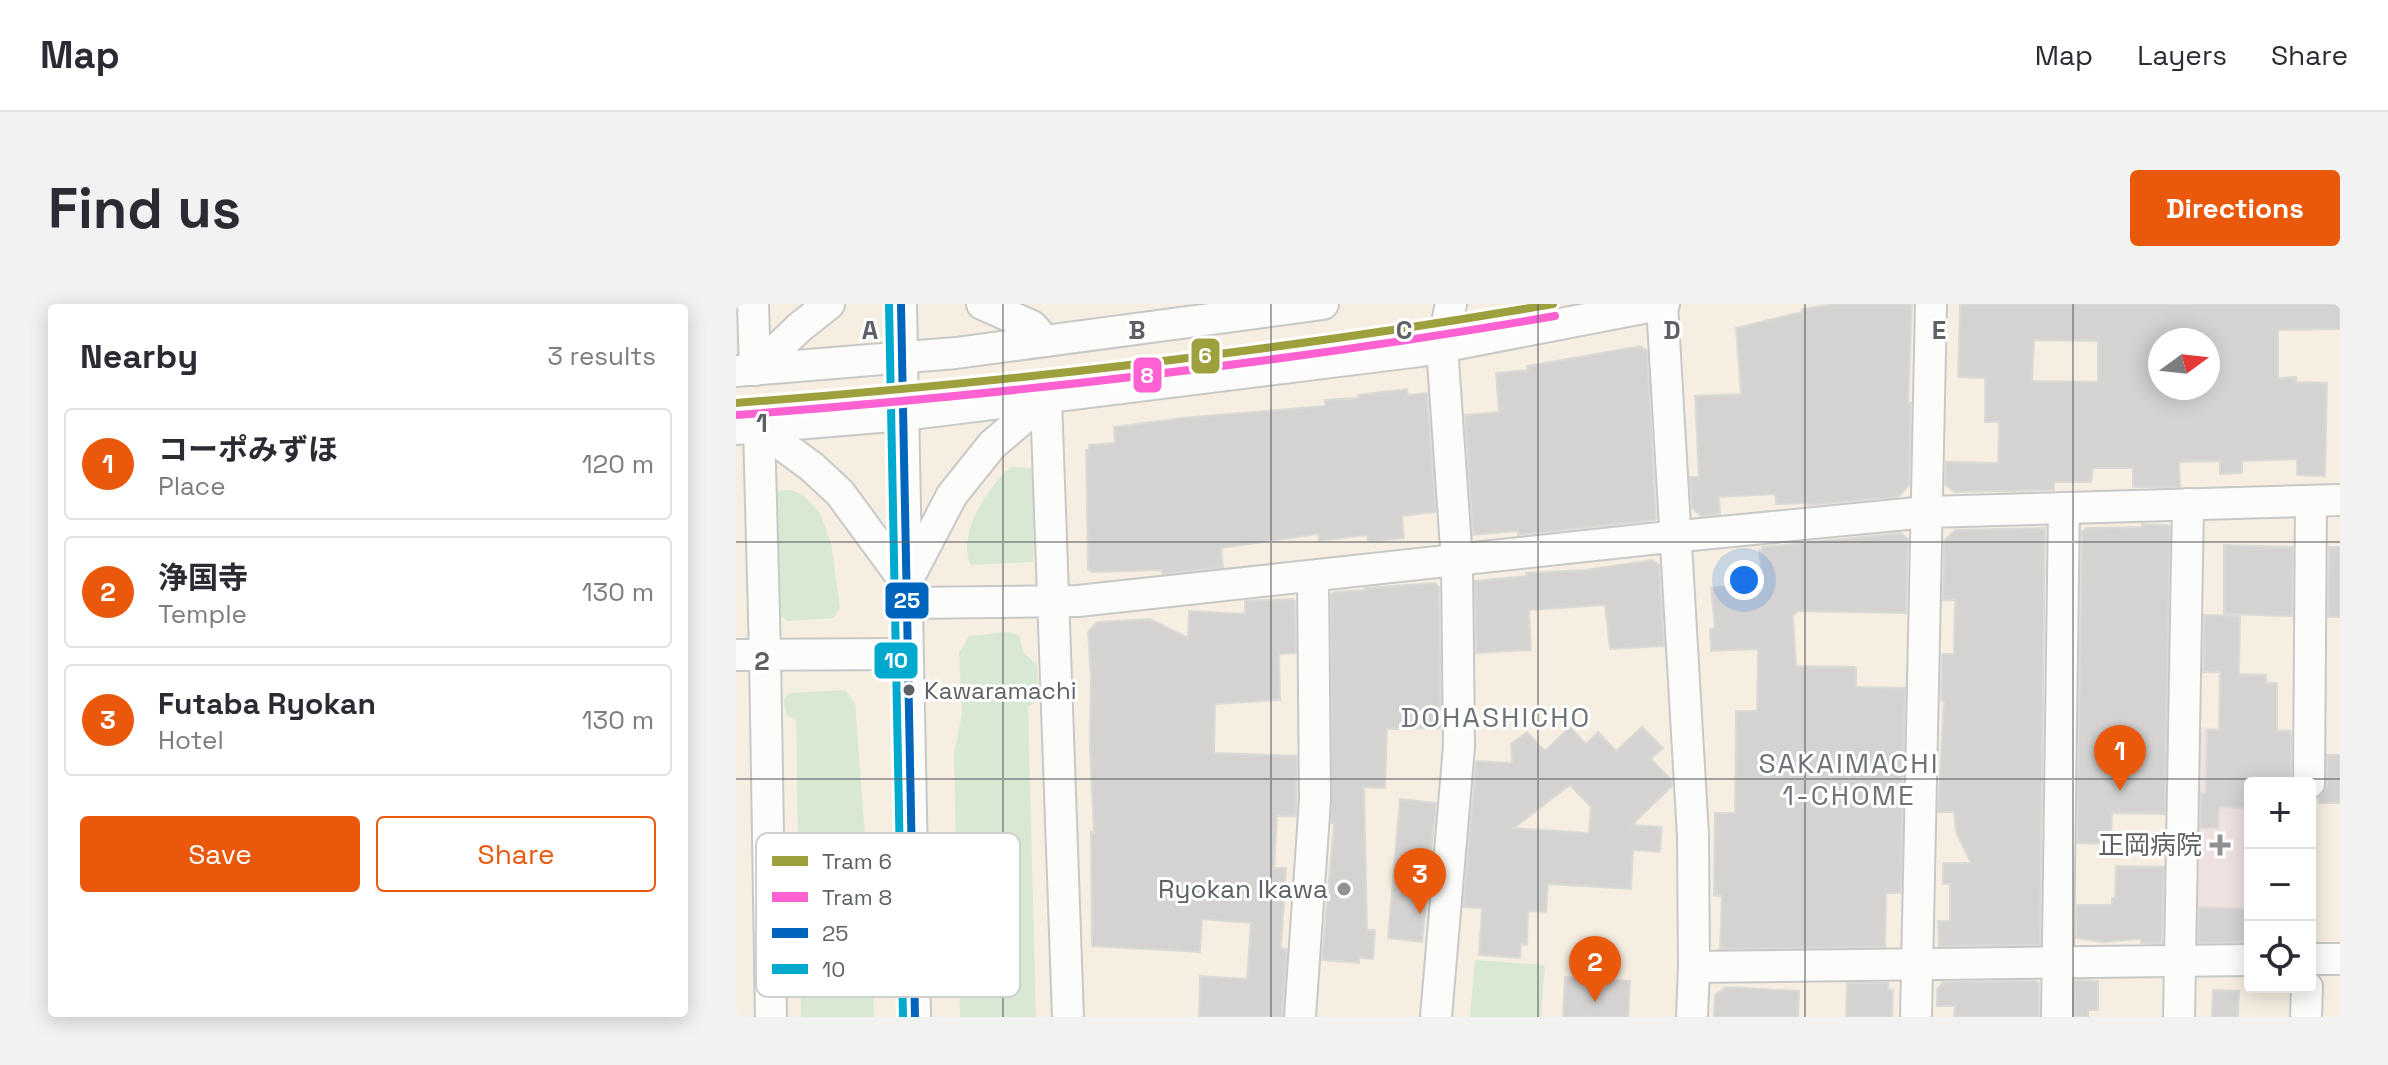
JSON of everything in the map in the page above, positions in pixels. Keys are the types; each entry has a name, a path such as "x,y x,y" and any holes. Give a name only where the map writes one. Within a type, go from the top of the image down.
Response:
{"street":[{"path":"746,371 753,304"},
{"path":"746,371 829,304"},
{"path":"901,304 911,833"},
{"path":"982,304 1032,326 1045,341"},
{"path":"1043,304 1045,341"},
{"path":"746,371 901,358 1323,304"},
{"path":"1436,1017 1459,746 1457,562 1442,346 1451,304"},
{"path":"747,428 1046,399 1442,346 1662,304 1693,836 1692,1017"},
{"path":"1916,1017 1931,304"},
{"path":"906,593 952,495 992,445 1046,399"},
{"path":"1046,399 1068,1017"},
{"path":"747,428 812,467 840,493 906,593"},
{"path":"747,428 751,655 761,833"},
{"path":"906,593 1078,601 1927,512 2326,501 2309,777"},
{"path":"2179,1017 2188,504"},
{"path":"2057,1017 2064,508"},
{"path":"1300,1017 1315,800 1313,576"},
{"path":"751,655 907,654"},
{"path":"2316,959 2340,959"},
{"path":"1694,967 2244,960"},
{"path":"2306,1017 2307,993"},
{"path":"770,997 771,1017"},
{"path":"915,997 915,1017"}],"shaded area":[{"path":"736,304 2340,304 2340,1017 736,1017"},
{"name":"正岡病院","path":"2192,727 2300,730 2299,777 2244,777 2244,908 2189,906"}],"green space":[{"path":"1011,467 1035,468 1033,562 971,565 967,540 971,526 984,498"},
{"path":"792,490 804,496 820,513 831,543 840,607 834,618 788,621 781,616 777,491"},
{"path":"1007,632 1019,635 1023,652 1037,665 1039,700 1028,707 1036,1017 960,1017 960,997 1020,997 1020,833 956,833 954,754 962,714 959,653 969,636"},
{"path":"845,690 855,703 865,833 798,833 796,720 786,715 784,700 789,693"},
{"path":"1475,960 1545,965 1541,1017 1470,1017"},
{"path":"801,997 873,997 874,1017 801,1017"}],"building":[{"path":"1835,304 1912,304 1909,485 1898,497 1808,505 1776,504 1775,494 1719,497 1720,514 1701,516 1692,508 1690,477 1699,477 1695,396 1741,394 1736,328 1802,312 1802,309"},
{"path":"1960,304 2340,304 2340,329 2278,330 2278,378 2296,377 2296,382 2327,383 2325,476 2297,475 2297,459 2242,461 2242,473 2220,474 2220,461 2179,462 2180,487 2133,487 2133,468 2093,468 2091,482 2054,482 2054,490 1954,492 1945,484 1946,462 1998,463 1999,422 1985,422 1985,378 1958,377","holes":["2034,340 2098,341 2098,382 2032,381"]},
{"path":"1641,346 1647,351 1655,520 1518,535 1518,531 1473,535 1465,415 1499,412 1496,373 1528,370 1527,366"},
{"path":"1407,389 1408,395 1427,393 1436,512 1402,516 1404,538 1368,542 1367,535 1319,541 1318,534 1221,548 1223,567 1162,574 1162,570 1092,572 1088,569 1086,450 1089,450 1089,445 1115,443 1114,427 1325,406 1325,400 1358,398 1358,395"},
{"path":"2142,524 2170,527 2165,814 2112,813 2111,844 2077,843 2082,532 2086,528 2142,527"},
{"path":"2045,528 2040,945 1939,946 1938,921 1950,921 1950,884 1943,884 1943,863 1971,863 1956,832 1954,812 1938,812 1944,701 1941,701 1942,654 1954,654 1955,600 1943,600 1944,541 1955,530"},
{"path":"1901,533 1908,539 1906,613 1799,611 1793,615 1796,666 1856,667 1856,687 1905,688 1901,893 1886,893 1885,947 1720,949 1722,896 1714,896 1715,813 1735,813 1736,711 1757,711 1758,649 1711,651 1710,629 1715,628 1711,588 1758,583 1757,574 1762,574 1759,550 1762,547"},
{"path":"2224,545 2293,547 2292,616 2224,614"},
{"path":"2329,547 2340,547 2340,617 2328,617"},
{"path":"1652,560 1659,565 1664,646 1610,649 1605,605 1529,610 1531,650 1476,653 1475,581"},
{"path":"1435,583 1439,587 1441,728 1387,729 1385,788 1364,787 1367,930 1375,930 1373,959 1359,958 1359,963 1322,960 1334,823 1331,823 1331,595 1365,588"},
{"path":"1293,599 1296,653 1279,654 1280,700 1215,704 1214,753 1297,756 1296,816 1277,816 1274,868 1286,868 1281,948 1287,949 1282,1017 1199,1017 1200,976 1247,979 1251,923 1202,919 1200,952 1092,946 1091,832 1094,833 1088,632 1097,622 1150,619 1188,638 1189,611 1245,614 1245,601"},
{"path":"2204,615 2240,616 2239,674 2266,675 2266,683 2277,683 2277,731 2291,731 2291,777 2244,777 2244,808 2219,807 2218,828 2200,828 2201,793 2206,793 2207,730 2219,730 2220,672 2203,672"},
{"path":"1570,727 1586,744 1598,732 1616,751 1642,727 1663,748 1651,759 1672,781 1672,786 1632,825 1662,827 1660,852 1633,850 1631,889 1548,884 1546,912 1528,911 1527,945 1521,944 1520,958 1479,955 1482,908 1463,907 1476,761 1512,763 1511,744 1527,732 1545,751","holes":["1570,785 1591,807 1589,833 1514,828"]},
{"path":"2327,755 2340,755 2340,803 2319,803 2327,784"},
{"path":"1400,799 1436,803 1422,942 1388,938"},
{"path":"2116,866 2164,867 2162,943 2141,943 2141,939 2104,942 2076,938 2077,905 2112,905"},
{"path":"2199,907 2244,909 2244,942 2198,943"},
{"path":"1565,977 1630,981 1628,1017 1563,1017"},
{"path":"2036,981 2039,984 2039,1017 1954,1017 1955,1006 1937,1006 1937,990 1943,982"},
{"path":"2098,981 2098,1010 2088,1010 2088,1017 2075,1017 2075,982"},
{"path":"1847,983 1888,983 1888,990 1893,990 1892,1017 1846,1017"},
{"path":"1726,987 1799,991 1798,1017 1714,1017 1715,995"},
{"path":"2213,990 2239,991 2238,1017 2212,1017"}],"tram line":[{"path":"1477,318 1510,304"},
{"name":"6","path":"736,403 1146,363 1350,336 1553,304"},
{"name":"8","path":"737,415 1147,375 1351,348 1555,316"}],"transit line":[{"name":"10","path":"889,304 899,833"},
{"name":"25","path":"901,304 911,833"},
{"name":"10","path":"903,997 903,1017"},
{"name":"25","path":"915,997 915,1017"}],"place":[{"name":"Kawaramachi","path":"909,690"},
{"name":"コーポみずほ","path":"2120,791"},
{"name":"正岡病院","path":"2220,845"},
{"name":"Ryokan Ikawa","path":"1344,889"},
{"name":"Futaba Ryokan","path":"1420,914"},
{"name":"浄国寺","path":"1595,1002"}],"district":[{"name":"DOHASHICHO","path":"1496,717"},
{"name":"SAKAIMACHI 1-CHOME","path":"1849,779"}]}
